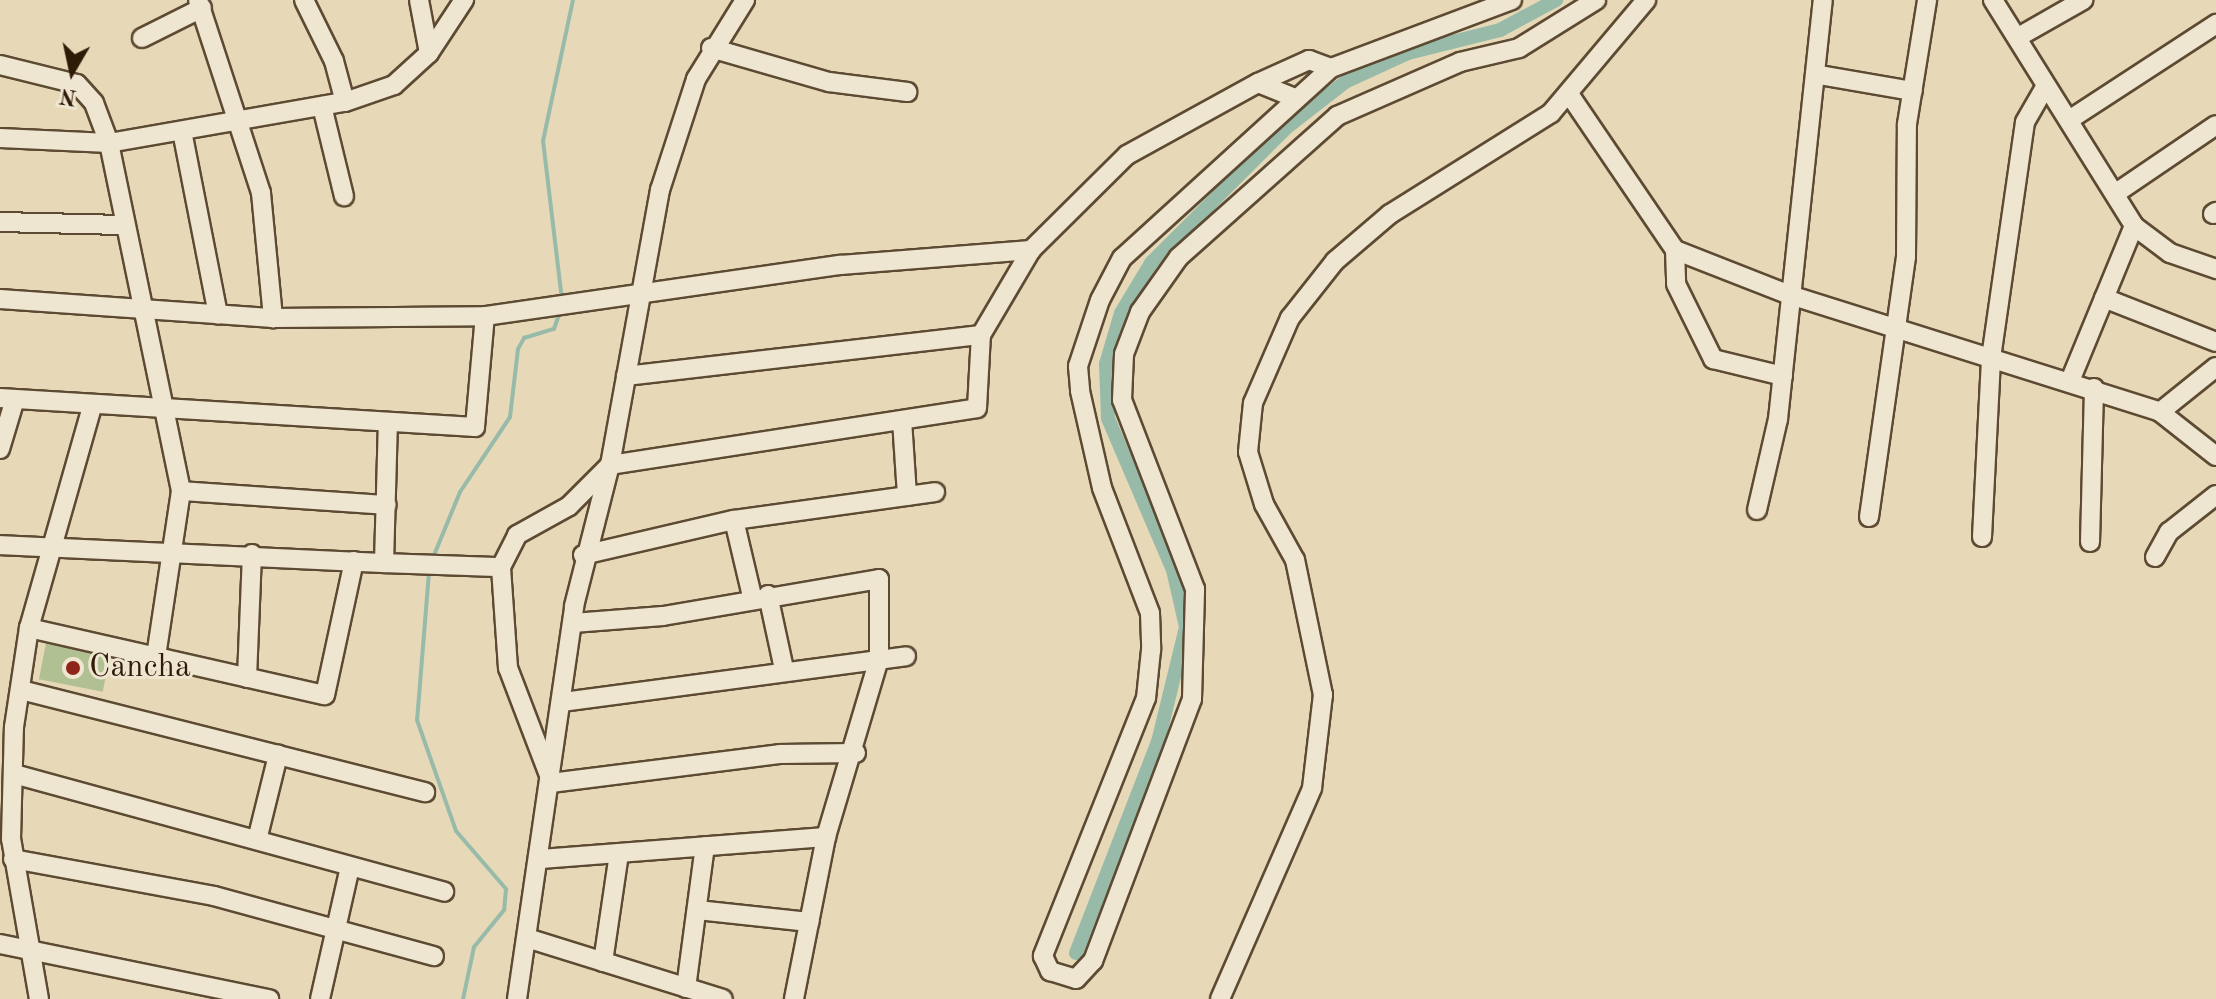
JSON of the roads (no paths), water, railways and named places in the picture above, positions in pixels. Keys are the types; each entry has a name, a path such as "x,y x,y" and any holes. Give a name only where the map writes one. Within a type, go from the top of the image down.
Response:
{"street":[{"path":"304,0 334,61 345,102"},
{"path":"419,0 429,53"},
{"path":"0,138 109,143 345,102 394,85 429,53 464,0"},
{"path":"517,999 552,783 583,555 610,465 660,190 711,48 745,0"},
{"path":"1512,0 1331,68 1293,97 1122,258 1078,366 1087,438 1150,613 1151,650 1146,698 1043,956 1050,971 1076,979 1093,961 1192,699 1197,656 1195,589 1122,400 1124,354 1140,312 1179,257 1337,116 1460,62 1519,48 1596,0"},
{"path":"1220,999 1312,788 1323,695 1295,560 1264,504 1248,452 1253,403 1290,318 1335,261 1390,214 1470,170 1569,94 1646,0"},
{"path":"1757,510 1783,376 1790,295 1819,75 1823,0"},
{"path":"1869,517 1898,325 1913,91 1927,0"},
{"path":"1993,0 2020,36 2044,89 2119,191 2134,226 2170,253 2216,269"},
{"path":"2020,36 2083,0"},
{"path":"142,38 200,4 261,193 273,318"},
{"path":"2069,120 2216,24"},
{"path":"711,48 829,82 907,92"},
{"path":"552,783 508,668 501,567 517,535 569,506 610,465 977,408 981,335 1031,250 1127,155 1258,83 1309,60 1331,68"},
{"path":"3,61 77,84 94,103 109,143 158,402 166,411 181,491 156,656"},
{"path":"1819,75 1913,91"},
{"path":"1258,83 1293,97"},
{"path":"1982,537 1991,358 2025,122 2044,89"},
{"path":"1569,94 1675,250 1676,284 1713,359 1783,376"},
{"path":"322,106 344,196"},
{"path":"2119,191 2216,125"},
{"path":"182,131 218,315"},
{"path":"0,222 125,225"},
{"path":"2070,381 2134,226"},
{"path":"0,299 273,318 485,316 840,265 1031,250"},
{"path":"1675,250 1790,295 1898,325 2160,412 2216,456"},
{"path":"2104,298 2216,342"},
{"path":"0,449 8,398 92,407 388,424 479,425 485,316"},
{"path":"626,376 981,335"},
{"path":"2160,412 2216,367"},
{"path":"2090,542 2094,388"},
{"path":"39,999 13,859 5,839 14,774 7,743 21,690 29,628 55,549 92,407"},
{"path":"902,420 907,496"},
{"path":"384,563 388,424"},
{"path":"181,491 387,505"},
{"path":"583,555 734,520 935,492"},
{"path":"2155,557 2169,532 2216,495"},
{"path":"734,520 784,669"},
{"path":"0,545 55,549 171,549 501,567"},
{"path":"247,678 252,554"},
{"path":"29,628 315,696 332,689 354,561"},
{"path":"573,623 663,616 760,596 879,579 879,659 856,753 826,837 794,999"},
{"path":"563,702 784,669 906,656"},
{"path":"21,690 425,792"},
{"path":"552,783 780,754 856,753"},
{"path":"257,840 278,755"},
{"path":"14,774 257,840 349,871 444,892"},
{"path":"540,859 826,837"},
{"path":"686,988 705,846"},
{"path":"603,962 619,853"},
{"path":"13,859 214,896 434,956"},
{"path":"320,999 349,871"},
{"path":"697,910 809,922"},
{"path":"527,938 723,999"},
{"path":"0,944 30,945 269,999"}],"waterway":[{"path":"562,300 543,141 573,0"},
{"path":"1076,953 1158,742 1186,627 1173,570 1108,418 1106,364 1121,313 1151,263 1286,128 1345,82 1408,53 1500,30 1556,0"},
{"path":"432,560 460,492 510,417 518,349 524,338 554,329 560,312"},
{"path":"429,572 417,720 456,831 506,889 504,910 474,947 463,999"}],"place":[{"name":"Cancha","path":"73,668"}]}
